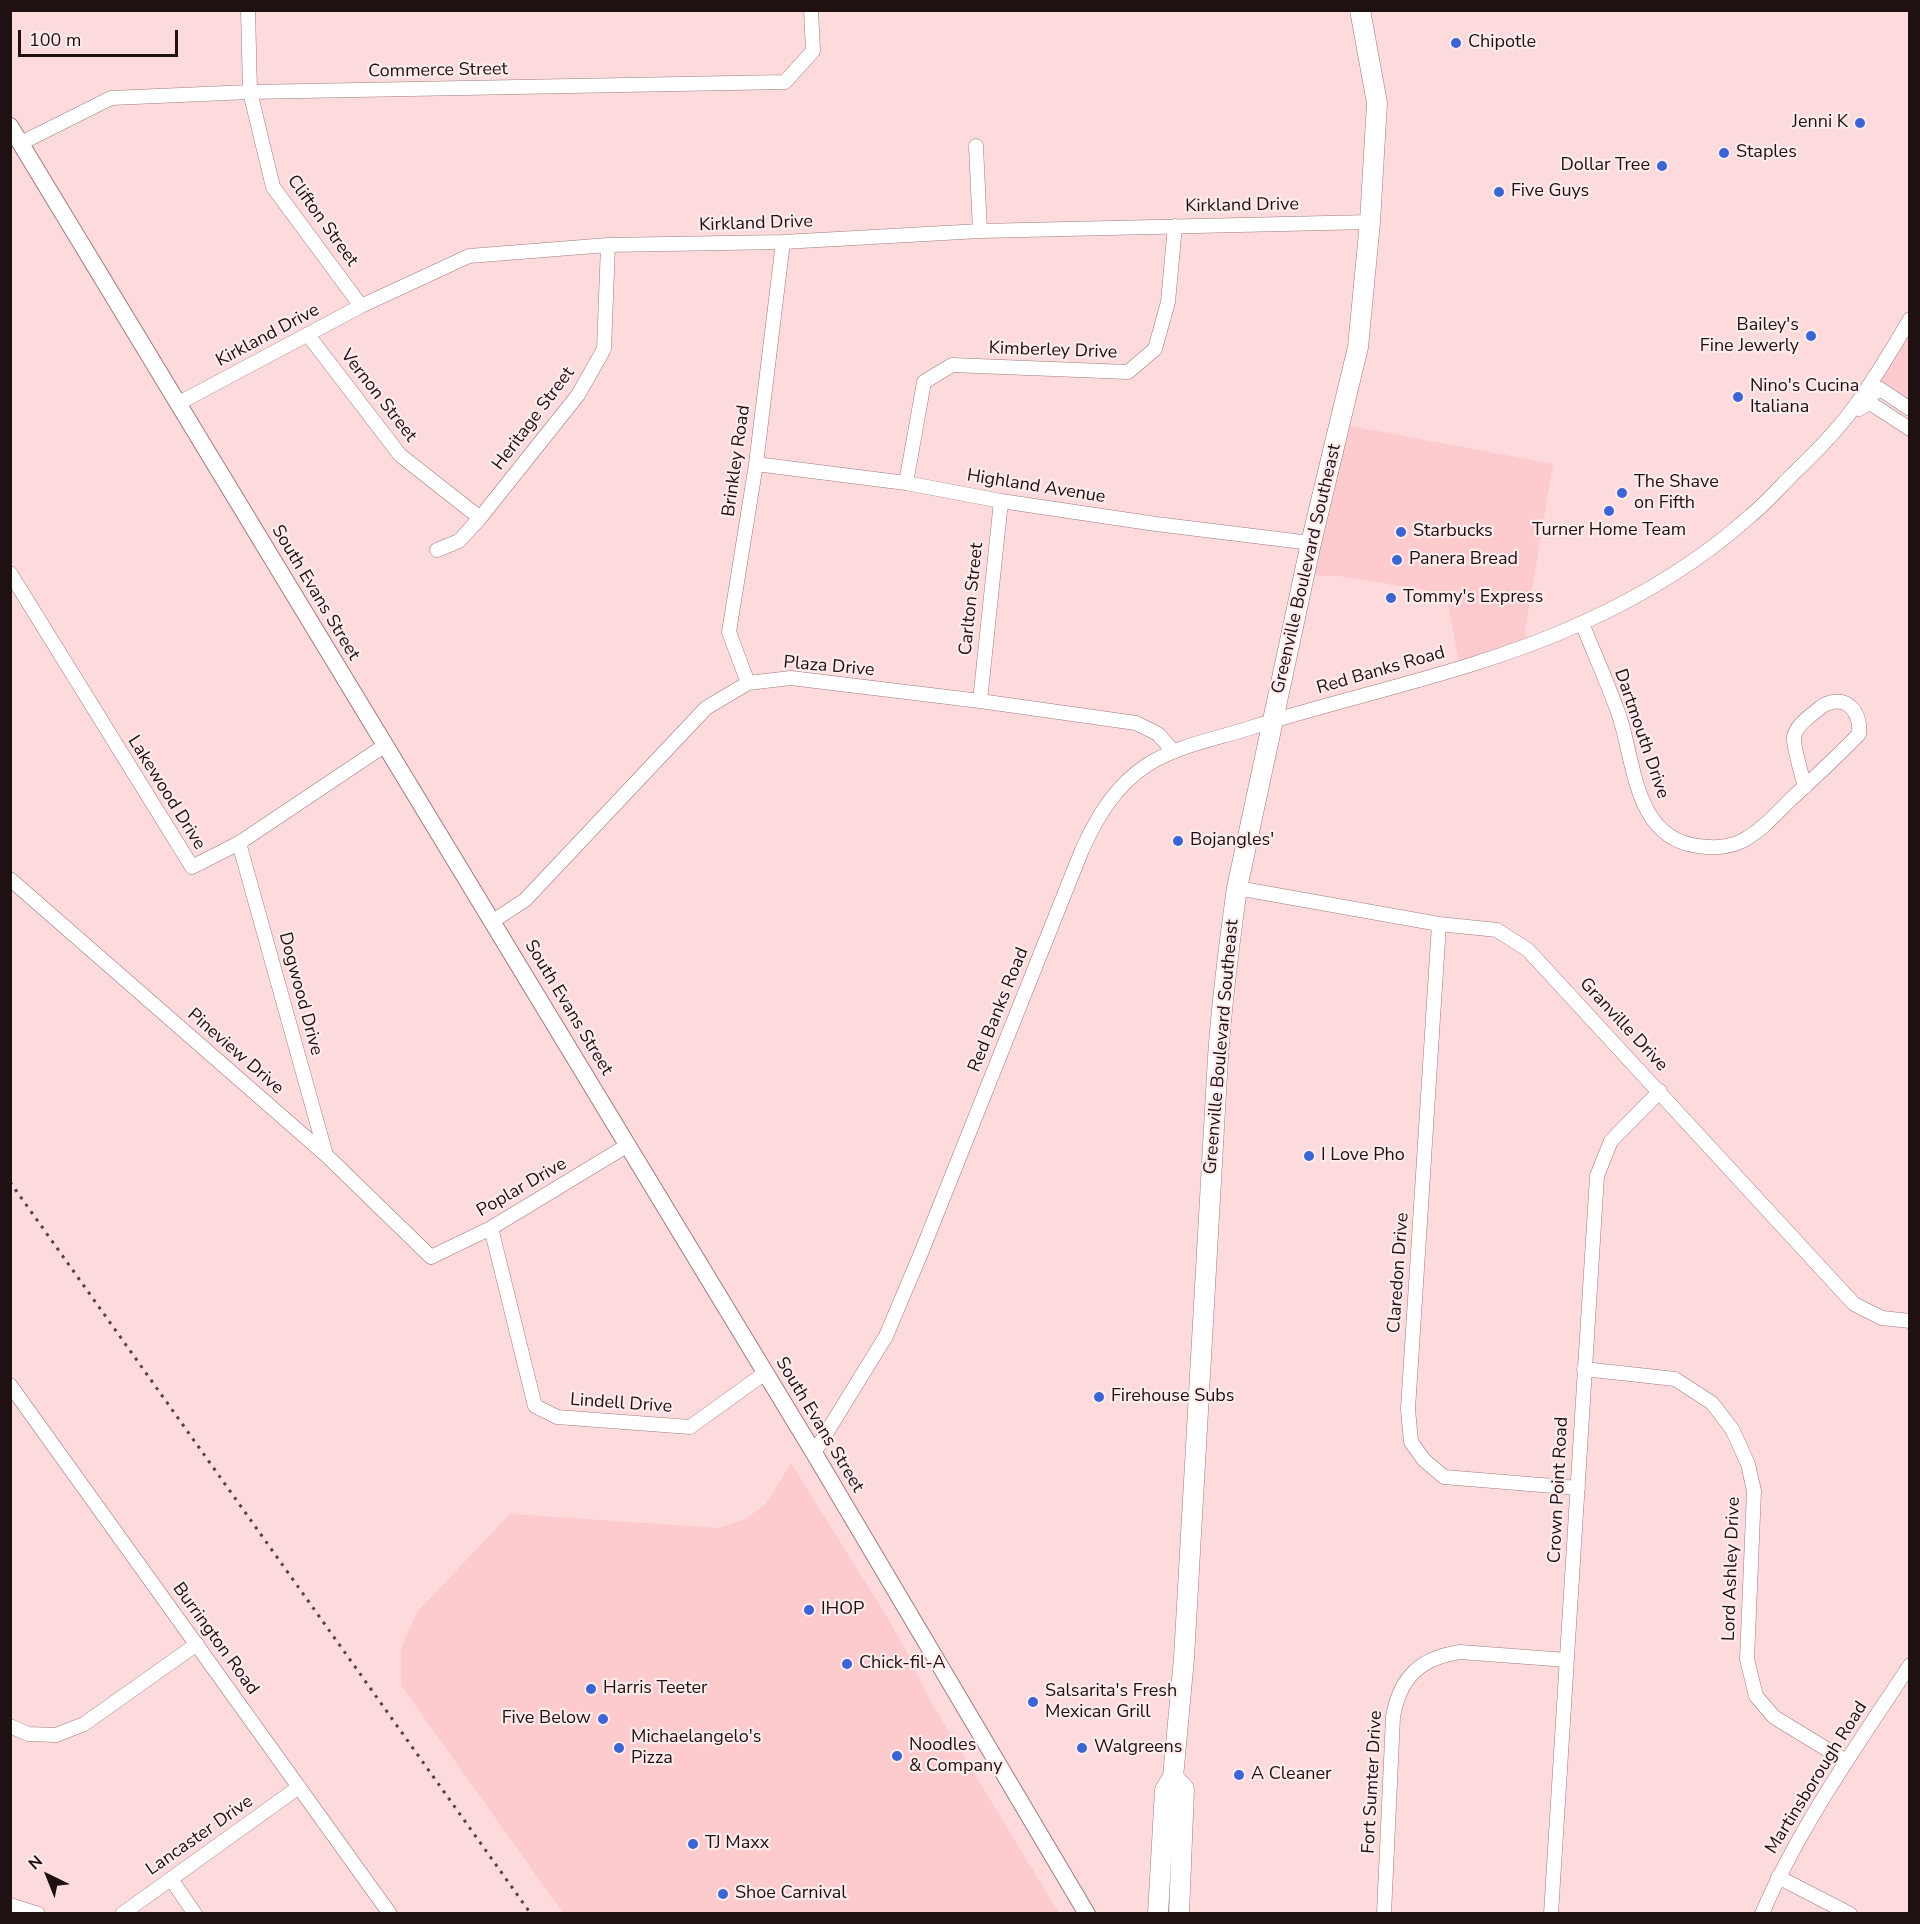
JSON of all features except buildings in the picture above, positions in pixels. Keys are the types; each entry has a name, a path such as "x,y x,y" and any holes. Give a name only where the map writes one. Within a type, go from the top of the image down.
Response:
{"highway":[{"name":"Greenville Boulevard Southeast","path":"1179,1914 1184,1788 1173,1777 1184,1658 1221,1019 1237,888 1311,543 1358,347 1370,222 1377,103 1360,10"},
{"path":"1158,1914 1165,1790 1173,1777"}],"main road":[{"name":"South Evans Street","path":"10,126 814,1453 1087,1914"}],"street":[{"name":"Clifton Street","path":"248,10 250,92 273,187 361,306"},
{"name":"Commerce Street","path":"21,143 111,98 250,92 785,82 813,51 811,10"},
{"path":"976,146 980,231"},
{"name":"Kirkland Drive","path":"179,403 361,306 469,256 608,245 783,242 980,231 1370,222"},
{"name":"Kimberley Drive","path":"906,483 924,382 952,365 1128,372 1155,349 1168,302 1175,226"},
{"name":"Brinkley Road","path":"748,683 729,632 756,464 783,242"},
{"name":"Heritage Street","path":"437,550 459,542 480,518 578,395 604,349 608,245"},
{"name":"Red Banks Road","path":"814,1453 886,1336 1092,829 1104,806 1122,786 1146,766 1173,751 1483,660 1556,635 1654,586 1704,553 1741,524 1821,447 1849,414 1910,318"},
{"name":"Vernon Street","path":"308,335 400,455 480,518"},
{"path":"1849,414 1880,389 1910,409"},
{"path":"1849,414 1870,403 1910,429"},
{"name":"Highland Avenue","path":"756,464 906,483 1001,501 1156,524 1311,543"},
{"name":"Carlton Street","path":"980,701 1001,501"},
{"name":"Lakewood Drive","path":"12,585 192,867 239,843 384,746"},
{"name":"Dartmouth Drive","path":"1582,623 1618,713 1647,811 1657,827 1671,838 1687,845 1720,848 1741,842 1760,830 1805,787 1859,734 1859,718 1855,711 1847,705 1839,702 1826,704 1802,722 1797,729 1794,738 1805,787"},
{"name":"Plaza Drive","path":"493,921 525,900 706,708 748,683 791,678 1136,723 1158,734 1173,751"},
{"name":"Dogwood Drive","path":"239,843 326,1155"},
{"name":"Pineview Drive","path":"10,879 326,1155 431,1257"},
{"name":"Granville Drive","path":"1237,888 1438,924 1497,930 1528,950 1854,1304 1882,1318 1910,1321"},
{"name":"Claredon Drive","path":"1438,924 1408,1409 1411,1442 1424,1460 1444,1477 1578,1488"},
{"name":"Crown Point Road","path":"1551,1914 1597,1176 1611,1141 1660,1092"},
{"name":"Poplar Drive","path":"431,1257 490,1228 628,1145"},
{"name":"Lindell Drive","path":"490,1228 535,1406 557,1417 690,1427 765,1373"},
{"name":"Lord Ashley Drive","path":"1584,1369 1675,1380 1712,1403 1732,1429 1748,1464 1754,1491 1747,1659 1756,1696 1774,1717 1846,1761"},
{"name":"Burrington Road","path":"10,1385 390,1914"},
{"path":"10,1726 28,1734 56,1735 84,1724 197,1644"},
{"name":"Fort Sumter Drive","path":"1384,1914 1393,1717 1396,1699 1403,1684 1424,1664 1436,1657 1453,1653 1567,1660"},
{"name":"Martinsborough Road","path":"1762,1914 1778,1877 1846,1761 1910,1665"},
{"name":"Lancaster Drive","path":"122,1914 299,1787"},
{"path":"1778,1877 1850,1914"},
{"path":"171,1879 195,1914"},
{"path":"17,1909 38,1914"}],"shaded area":[{"path":"1909,319 1909,409 1870,382"},
{"path":"1340,424 1553,464 1525,631 1529,644 1460,667 1446,593 1339,576 1305,573"},
{"path":"791,1463 886,1615 929,1699 1059,1913 563,1913 401,1685 401,1649 417,1612 510,1514 719,1528 745,1519 766,1504"}],"railway":[{"path":"10,1182 531,1914"}],"place":[{"name":"Chipotle","path":"1456,43"},
{"name":"Jenni K","path":"1860,123"},
{"name":"Staples","path":"1724,153"},
{"name":"Dollar Tree","path":"1662,166"},
{"name":"Five Guys","path":"1499,192"},
{"name":"Bailey's Fine Jewerly","path":"1811,336"},
{"name":"Nino's Cucina Italiana","path":"1738,397"},
{"name":"The Shave on Fifth","path":"1622,493"},
{"name":"Turner Home Team","path":"1609,511"},
{"name":"Starbucks","path":"1401,532"},
{"name":"Panera Bread","path":"1397,560"},
{"name":"Tommy's Express","path":"1391,598"},
{"name":"Bojangles'","path":"1178,841"},
{"name":"I Love Pho","path":"1309,1156"},
{"name":"Firehouse Subs","path":"1099,1397"},
{"name":"IHOP","path":"809,1610"},
{"name":"Chick-fil-A","path":"847,1664"},
{"name":"Harris Teeter","path":"591,1689"},
{"name":"Salsarita's Fresh Mexican Grill","path":"1033,1702"},
{"name":"Five Below","path":"603,1719"},
{"name":"Michaelangelo's Pizza","path":"619,1748"},
{"name":"Walgreens","path":"1082,1748"},
{"name":"Noodles & Company","path":"897,1756"},
{"name":"A Cleaner","path":"1239,1775"},
{"name":"TJ Maxx","path":"693,1844"},
{"name":"Shoe Carnival","path":"723,1894"}]}
